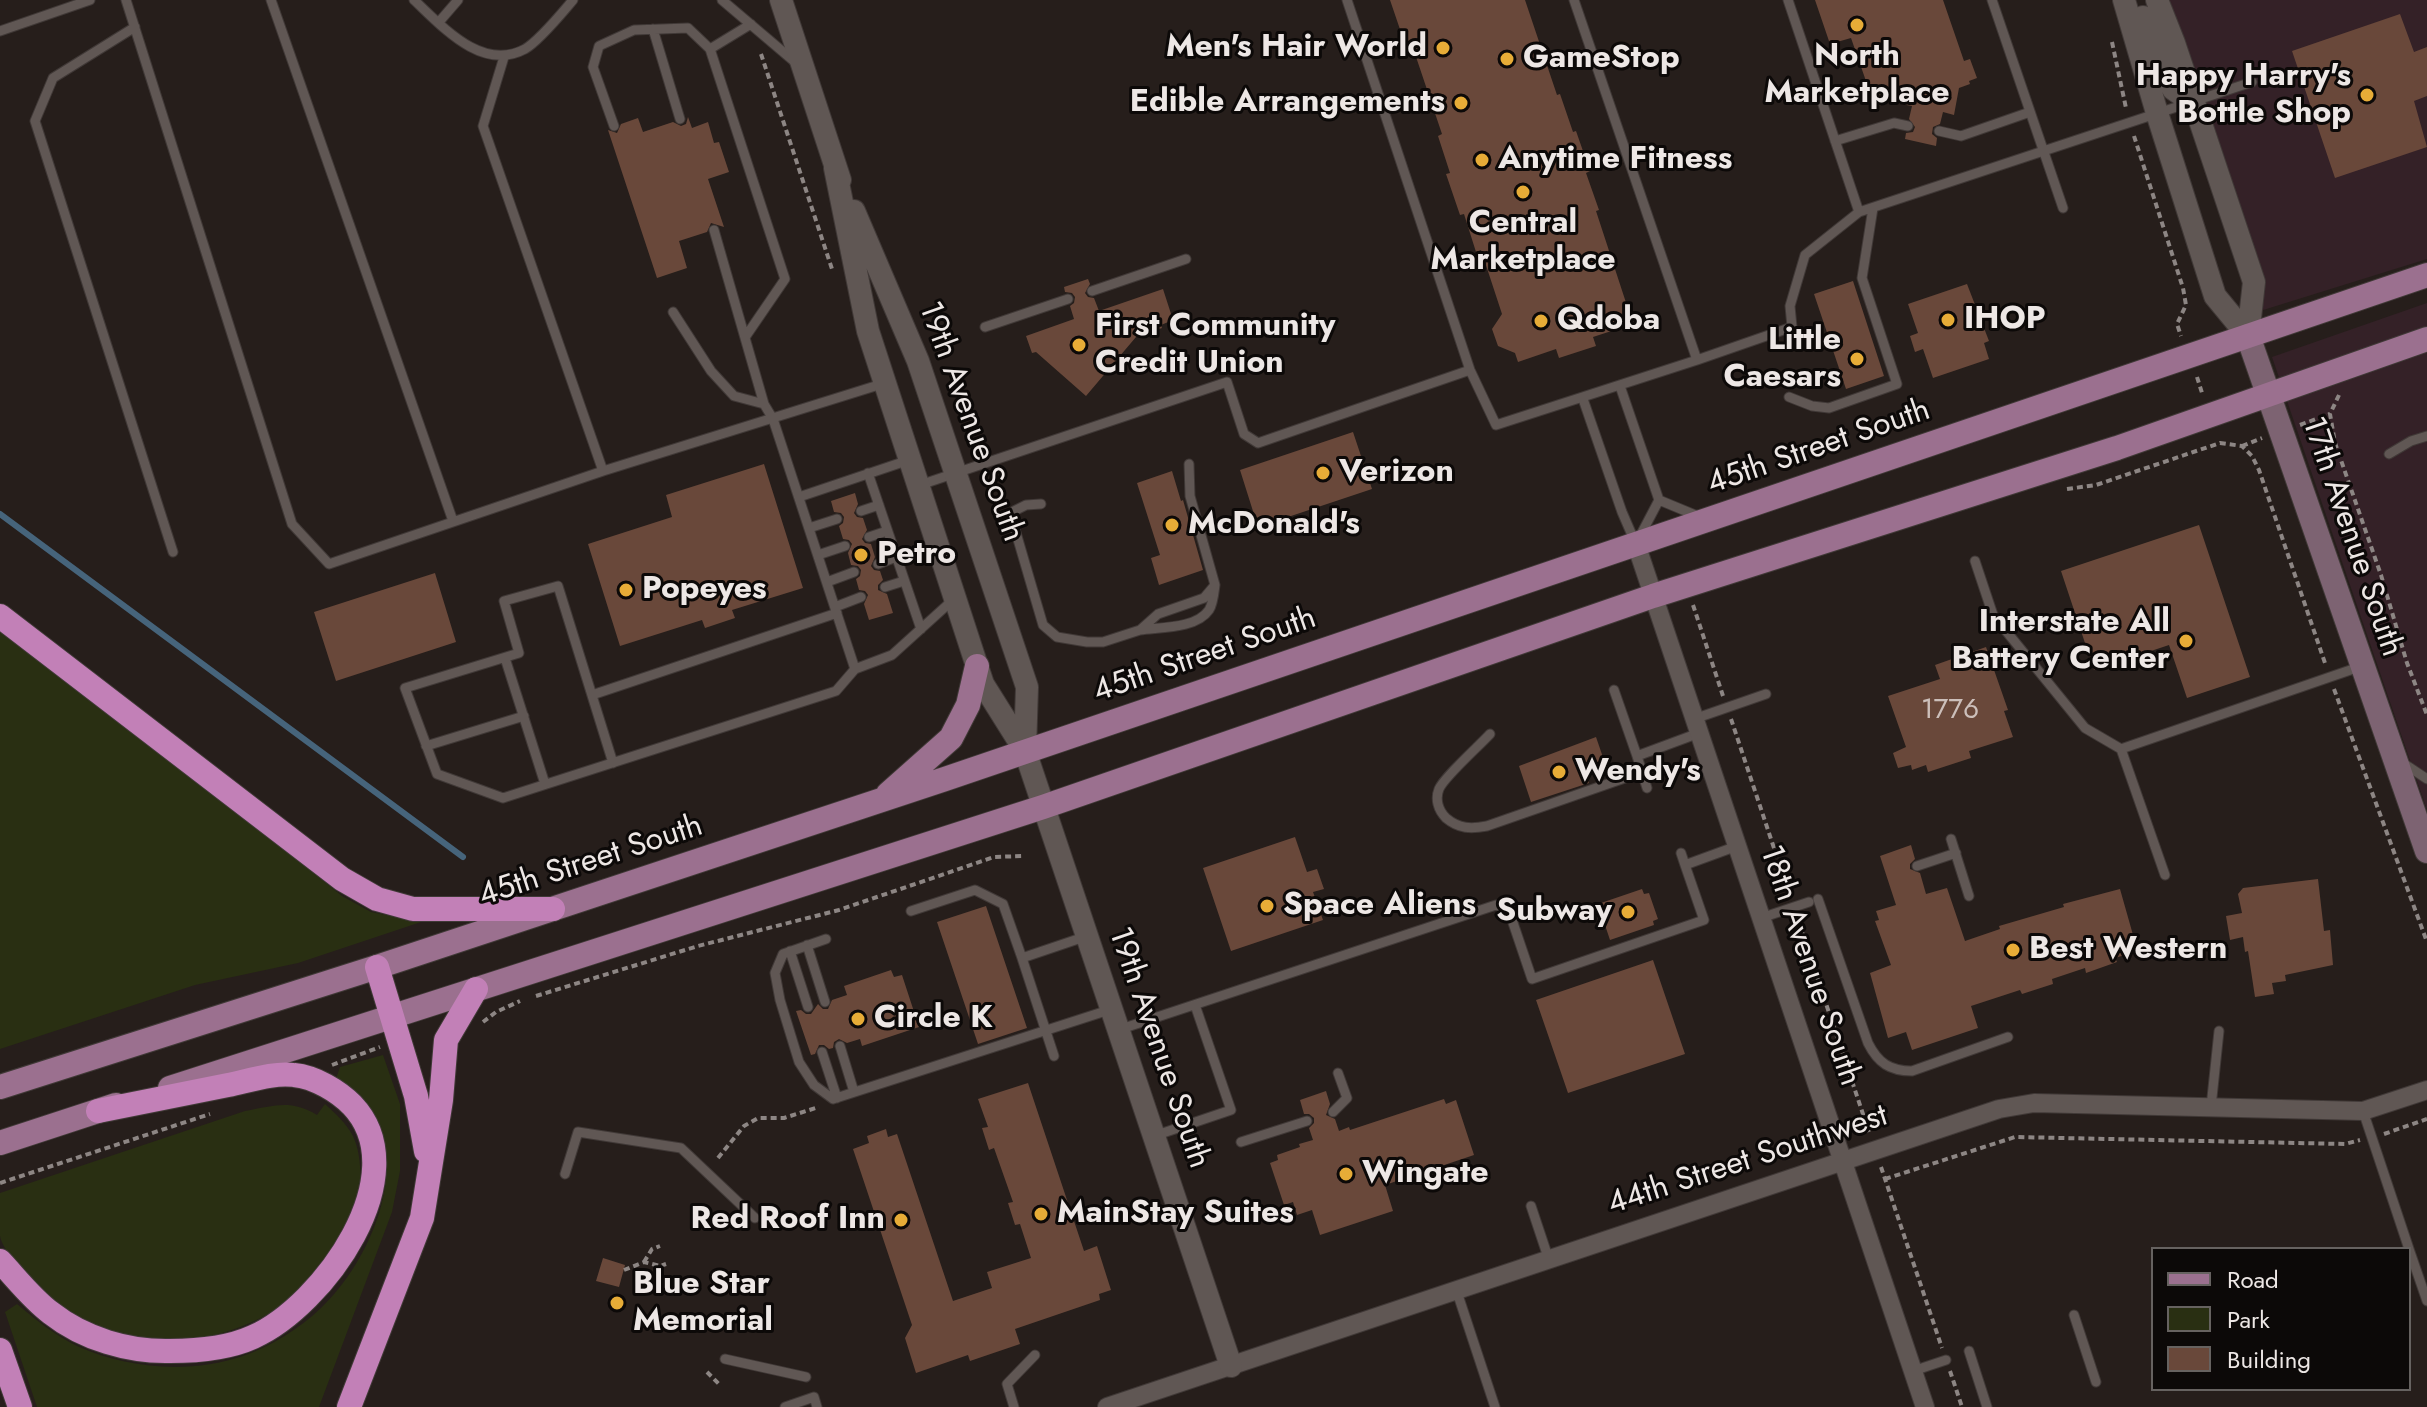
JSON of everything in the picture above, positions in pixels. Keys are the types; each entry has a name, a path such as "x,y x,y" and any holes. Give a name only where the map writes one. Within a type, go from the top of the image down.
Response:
{"highway":[{"path":"0,616 342,879 377,899 413,909 553,909"},
{"path":"377,967 416,1096 429,1169"},
{"path":"349,1407 415,1241 428,1188 446,1040 476,989"},
{"path":"0,1261 51,1314 95,1338 128,1348 186,1351 253,1337 279,1321 324,1281 358,1229 369,1194 374,1159 370,1133 359,1113 341,1094 322,1084 293,1075 271,1077 98,1111"},
{"path":"0,1350 20,1407"}],"main road":[{"name":"45th Street South","path":"0,1087 377,967 881,800 2427,275"},
{"name":"17th Avenue South","path":"2248,336 2427,851"},
{"path":"0,1143 1043,807 1653,596 2210,415 2427,339"},
{"path":"881,800 951,738 968,705 977,666"}],"street":[{"name":"19th Avenue South","path":"781,0 835,168 918,361 1027,687 1025,751"},
{"path":"2124,0 2215,296 2248,336"},
{"path":"2136,0 2173,89 2193,103"},
{"path":"2157,0 2254,282 2248,336"},
{"name":"19th Avenue South","path":"835,168 868,331 917,486 983,684 1025,751 1231,1366"},
{"name":"18th Avenue South","path":"1636,544 1925,1407"},
{"name":"44th Street Southwest","path":"1107,1407 1133,1403 1456,1289 1999,1109 2034,1103 2363,1111 2427,1090"}],"lane":[{"path":"0,31 90,0"},
{"path":"126,0 292,524 329,564 603,471 885,383"},
{"path":"271,0 453,521"},
{"path":"414,0 469,48 504,57 527,48 573,0"},
{"path":"439,22 458,0"},
{"path":"722,0 804,69"},
{"path":"1347,0 1470,370 1496,425 1583,399 1792,327 1790,306 1805,255 1859,212 2252,82"},
{"path":"1574,0 1697,360"},
{"path":"1788,0 1859,212"},
{"path":"1992,0 2063,208"},
{"path":"710,49 751,24"},
{"path":"135,27 53,78 35,121 173,552"},
{"path":"614,126 593,67 599,46 634,30 688,28 710,49 785,279 746,336"},
{"path":"653,29 680,119"},
{"path":"504,57 483,126 603,471"},
{"path":"1939,131 1961,136 2030,112"},
{"path":"1835,141 1894,123 1908,126"},
{"path":"1789,397 1812,406 1829,408 1897,384 1862,278 1873,208"},
{"path":"714,230 764,404 773,419 855,669"},
{"path":"1092,291 1186,259"},
{"path":"985,327 1068,299"},
{"path":"673,312 711,371 734,396 764,404"},
{"path":"917,486 1227,382 1244,434 1258,443 1470,370"},
{"path":"1620,386 1659,500 1636,544"},
{"path":"1583,399 1636,544"},
{"path":"2389,454 2427,436"},
{"path":"799,497 909,460"},
{"path":"1041,504 1026,505 1014,511 1012,519 1043,625 1057,637 1103,642 1140,630 1187,624 1202,617 1211,608 1215,585 1190,496 1189,464"},
{"path":"868,473 921,629"},
{"path":"1659,500 1707,520"},
{"path":"861,511 879,505"},
{"path":"809,528 837,519"},
{"path":"869,537 887,531"},
{"path":"818,555 845,546"},
{"path":"878,564 896,557"},
{"path":"1975,561 1993,615 2085,728 2121,749 2165,875"},
{"path":"827,582 854,572"},
{"path":"885,587 904,581"},
{"path":"1140,630 1158,614 1204,598 1215,585"},
{"path":"613,763 558,586 504,601 519,653 405,688 437,774 503,798 545,784 613,763 836,691 855,669 892,655 955,598"},
{"path":"592,695 836,610 861,597"},
{"path":"505,658 545,784"},
{"path":"2121,749 2362,666"},
{"path":"1614,690 1647,788"},
{"path":"1637,756 1727,708 1766,694"},
{"path":"426,746 524,716"},
{"path":"1490,734 1439,787 1437,802 1442,813 1460,826 1471,829 1642,772"},
{"path":"2393,756 2427,779"},
{"path":"1951,839 1969,896"},
{"path":"1685,865 1737,846"},
{"path":"826,939 783,954 775,973 799,1062 814,1085 833,1099 1046,1030 1195,1005 1496,905 1509,911 1532,979 1704,920 1681,853"},
{"path":"1917,866 1956,853"},
{"path":"911,911 975,890 1003,904 1054,1056"},
{"path":"1761,918 1814,900 1868,1043 1875,1057 1886,1067 1912,1071 2008,1037"},
{"path":"1022,958 1087,936"},
{"path":"807,945 825,1002"},
{"path":"790,951 808,1007"},
{"path":"1154,1136 1231,1110 1195,1005"},
{"path":"2211,1107 2219,1031"},
{"path":"840,1046 854,1092"},
{"path":"822,1052 837,1098"},
{"path":"1333,1112 1347,1098 1338,1073"},
{"path":"2363,1111 2408,1247"},
{"path":"1241,1142 1307,1121"},
{"path":"565,1174 578,1132 681,1148 755,1218"},
{"path":"1531,1206 1549,1260"},
{"path":"2411,1255 2427,1301"},
{"path":"1456,1289 1495,1407"},
{"path":"2074,1315 2096,1382"},
{"path":"1969,1351 1987,1407"},
{"path":"1014,1407 1007,1384 1035,1355"},
{"path":"725,1359 806,1377"},
{"path":"1913,1371 1946,1360"},
{"path":"785,1407 814,1397 817,1407"}],"path":[{"path":"751,24 835,280"},
{"path":"2112,40 2121,91"},
{"path":"2142,164 2183,288 2186,305 2177,324 2210,415"},
{"path":"2330,414 2335,443 2427,715"},
{"path":"2066,489 2096,485 2220,443 2242,446 2252,456 2427,942"},
{"path":"1700,600 1693,605 1962,1407"},
{"path":"535,997 698,946 839,910 994,857 1022,856"},
{"path":"478,1027 496,1012 520,1001"},
{"path":"329,1067 378,1047"},
{"path":"718,1158 744,1126 758,1118 784,1118 817,1106 825,1110"},
{"path":"0,1183 216,1112"},
{"path":"1885,1179 2015,1137 2345,1144 2427,1119"},
{"path":"644,1262 652,1249 660,1246"},
{"path":"624,1270 644,1262 660,1266 666,1264"},
{"path":"707,1372 721,1386"}],"shaded area":[{"path":"2155,0 2427,0 2427,259 2260,311"},
{"path":"2427,303 2427,810 2272,357"}],"green space":[{"path":"0,629 342,896 371,912 421,922 298,963 195,985 0,1049"},
{"path":"383,1055 400,1104 400,1171 392,1212 319,1407 37,1407 5,1312 17,1304 61,1337 97,1354 138,1364 181,1367 223,1362 253,1352 294,1330 321,1308 356,1265 370,1238 386,1181 386,1152 379,1125 362,1097 336,1079 340,1067"},
{"path":"325,1104 347,1127 357,1146 360,1178 355,1210 347,1227 306,1285 279,1307 248,1324 215,1335 180,1340 145,1339 111,1331 79,1317 50,1297 21,1269 2,1243 0,1193 245,1111 290,1105 317,1115"}],"building":[{"name":"Central Marketplace","path":"1390,0 1525,0 1557,95 1560,94 1590,171 1586,173 1599,210 1596,211 1633,324 1593,337 1596,346 1559,358 1556,349 1518,362 1515,353 1498,346 1492,329 1502,314 1481,250 1476,252 1464,214 1460,215 1446,174 1450,173 1438,136 1442,134 1412,45 1406,47"},
{"path":"1815,0 1943,0 1964,61 1970,59 1977,78 1959,88 1954,115 1943,112 1940,124 1933,127 1936,146 1905,139 1906,133 1913,132 1915,127 1909,119 1912,106 1890,102 1875,107 1851,38 1830,44"},
{"name":"Happy Harry's Bottle Shop","path":"2400,14 2414,52 2427,47 2427,96 2414,101 2427,147 2335,178 2292,51"},
{"path":"688,117 692,128 708,122 714,143 719,142 729,172 708,179 724,227 711,223 707,232 679,241 687,268 657,278 608,130 617,133 621,124 638,118 643,132 673,122 681,126 686,124"},
{"name":"First Community Credit Union","path":"1088,279 1090,284 1085,293 1094,298 1099,311 1163,289 1173,320 1161,325 1162,328 1136,337 1086,396 1036,352 1032,353 1026,336 1074,319 1070,306 1075,297 1065,292 1064,287"},
{"path":"1853,281 1884,376 1846,389 1814,294"},
{"name":"IHOP","path":"1967,284 1989,341 1984,343 1989,359 1933,378 1923,349 1915,352 1910,336 1918,333 1908,304"},
{"path":"1353,432 1372,489 1258,527 1240,470"},
{"path":"764,464 803,588 732,610 735,618 705,628 702,620 620,646 588,544 672,517 666,495"},
{"name":"McDonald's","path":"1172,471 1203,570 1159,585 1151,558 1160,555 1137,483"},
{"name":"Petro","path":"855,493 858,504 854,513 863,518 867,530 862,539 871,544 875,557 871,566 880,571 883,580 878,590 887,594 893,613 869,620 864,604 868,595 859,590 856,579 861,570 851,565 848,553 852,544 843,539 839,526 844,517 834,512 831,501"},
{"path":"2199,525 2250,677 2187,698 2169,645 2094,670 2061,571"},
{"path":"435,573 456,642 336,681 314,612"},
{"path":"1986,647 2008,710 2004,711 2013,737 1969,751 1971,758 1928,772 1926,765 1912,770 1911,765 1898,768 1893,753 1906,747 1888,696 1940,679 1935,665"},
{"name":"Wendy's","path":"1596,737 1607,769 1586,776 1589,783 1531,802 1519,766"},
{"name":"Space Aliens","path":"1295,837 1307,872 1317,869 1324,889 1313,892 1323,920 1231,951 1203,868"},
{"name":"Best Western","path":"1911,845 1915,859 1910,869 1920,873 1926,894 1947,888 1965,941 2000,929 1999,926 2064,907 2063,904 2120,889 2135,942 2125,945 2128,954 2115,958 2117,962 2086,973 2085,968 2052,979 2053,984 2022,994 2020,990 1971,1006 1978,1028 1912,1050 1906,1032 1888,1038 1870,973 1891,965 1875,921 1879,920 1876,911 1896,905 1880,856"},
{"path":"2318,879 2324,931 2330,930 2333,965 2285,975 2286,981 2272,983 2274,994 2255,997 2243,937 2230,940 2226,916 2242,913 2238,894 2243,888"},
{"name":"Subway","path":"1642,889 1644,894 1649,893 1658,919 1653,921 1654,925 1610,940 1598,904"},
{"name":"Circle K","path":"986,906 1027,1028 978,1044 937,922"},
{"path":"1653,960 1685,1054 1568,1093 1536,1000"},
{"name":"Circle K","path":"891,970 894,977 902,975 919,1027 862,1046 860,1039 847,1043 839,1039 834,1042 833,1048 819,1045 815,1054 811,1055 796,1011 811,1014 818,1004 828,1009 832,1000 847,995 844,986"},
{"path":"1028,1083 1084,1251 1097,1246 1111,1290 1099,1294 1100,1300 1015,1329 1020,1344 970,1361 968,1355 916,1373 905,1338 912,1325 853,1149 869,1143 867,1136 886,1129 888,1137 897,1134 953,1301 992,1288 987,1272 1031,1258 1020,1224 1015,1225 1008,1203 1013,1202 994,1148 989,1150 982,1128 988,1127 978,1099"},
{"name":"Wingate","path":"1326,1091 1330,1104 1326,1115 1335,1119 1339,1131 1444,1099 1446,1104 1456,1100 1474,1155 1385,1185 1393,1211 1320,1235 1312,1210 1297,1215 1293,1202 1284,1205 1270,1163 1278,1160 1277,1155 1313,1140 1309,1128 1314,1118 1304,1114 1300,1100"},
{"path":"603,1258 625,1265 619,1287 596,1281"}],"waterway":[{"path":"0,514 463,857"}],"place":[{"name":"North Marketplace","path":"1857,25"},
{"name":"Men's Hair World","path":"1443,48"},
{"name":"GameStop","path":"1507,59"},
{"name":"Happy Harry's Bottle Shop","path":"2367,95"},
{"name":"Edible Arrangements","path":"1461,103"},
{"name":"Anytime Fitness","path":"1482,160"},
{"name":"Central Marketplace","path":"1523,192"},
{"name":"IHOP","path":"1948,320"},
{"name":"Qdoba","path":"1541,321"},
{"name":"First Community Credit Union","path":"1079,345"},
{"name":"Little Caesars","path":"1857,359"},
{"name":"Verizon","path":"1323,473"},
{"name":"McDonald's","path":"1172,525"},
{"name":"Petro","path":"861,555"},
{"name":"Popeyes","path":"626,590"},
{"name":"Interstate All Battery Center","path":"2186,641"},
{"name":"Wendy's","path":"1559,772"},
{"name":"Space Aliens","path":"1267,906"},
{"name":"Subway","path":"1628,912"},
{"name":"Best Western","path":"2013,950"},
{"name":"Circle K","path":"858,1019"},
{"name":"Wingate","path":"1346,1174"},
{"name":"MainStay Suites","path":"1041,1214"},
{"name":"Red Roof Inn","path":"901,1220"},
{"name":"Blue Star Memorial","path":"617,1303"}]}
